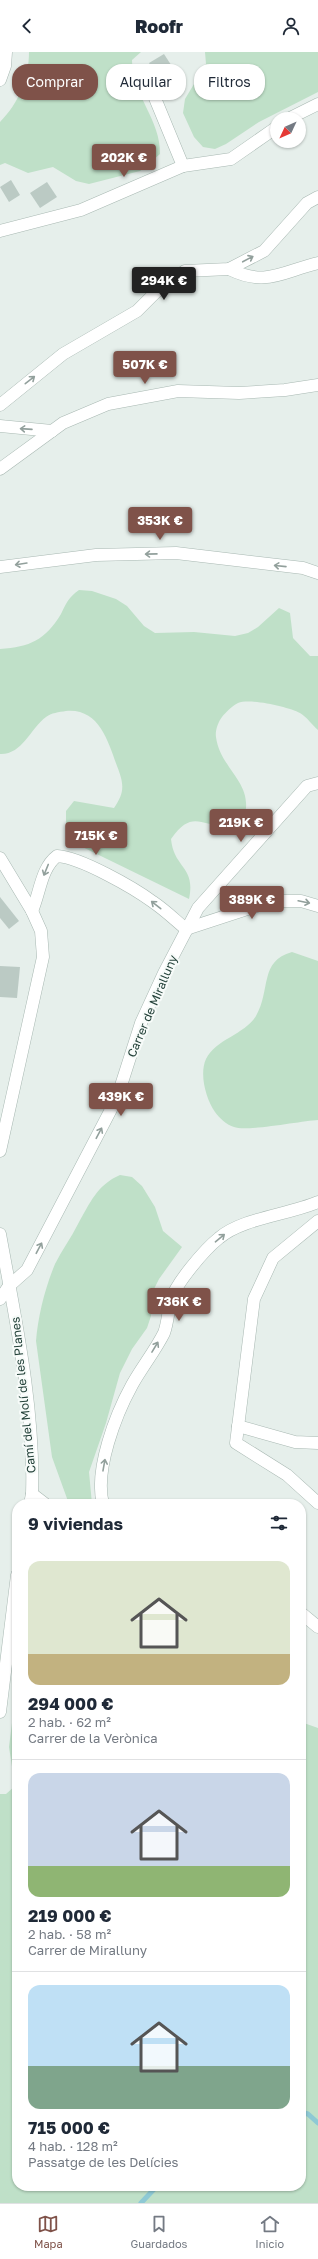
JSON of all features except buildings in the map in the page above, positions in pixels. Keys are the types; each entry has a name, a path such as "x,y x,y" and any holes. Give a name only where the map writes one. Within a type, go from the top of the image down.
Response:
{"street":[{"path":"0,80 5,66 6,52"},
{"path":"156,100 183,166"},
{"path":"302,112 318,104"},
{"path":"0,231 81,210 183,166 231,159 270,132"},
{"path":"229,270 264,251 307,203 318,197"},
{"path":"0,405 63,354 137,311 160,288 185,271 229,270 244,277 267,279 318,263"},
{"path":"0,468 63,423 108,404 178,391 239,393 285,390 318,385"},
{"path":"0,426 52,431"},
{"path":"0,567 96,555 176,553 303,568 318,574"},
{"name":"Carrer de Miralluny","path":"0,1299 13,1283 27,1270 117,1098 142,1023 186,929 198,908 219,882 307,786 318,783"},
{"path":"32,911 46,869 57,856 65,856 93,867 153,901 186,929 272,901 302,901 318,906"},
{"path":"0,858 32,911 41,931 43,957 0,1151"},
{"path":"103,1499 102,1474 116,1421 132,1385 164,1332 171,1301 183,1279 218,1238 229,1230 243,1224 289,1213 318,1202"},
{"path":"318,1221 272,1258 254,1299 236,1443 287,1476 318,1503"},
{"name":"Camí del Molí de les Planes","path":"0,1234 13,1283 32,1455 31,1499"},
{"path":"238,1426 294,1442 318,1443"},
{"path":"0,1712 12,1615"},
{"path":"306,1617 318,1627"}],"green space":[{"path":"29,52 141,52 132,60 132,64 106,64 106,100 143,100 156,130 160,154 140,171 89,184 76,181 53,167 28,173 5,163 0,165 0,122 7,115 17,100 98,100 98,64 29,64"},
{"path":"205,52 318,52 318,92 279,112 270,112 270,116 226,144 215,149 203,147 194,137 183,113 185,100 194,84 194,100 265,100 265,64 206,64"},
{"path":"79,590 92,591 116,599 127,606 144,626 155,633 194,632 235,636 248,633 258,627 279,608 290,613 293,638 310,656 318,656 318,730 300,713 260,702 238,703 231,707 219,721 216,729 216,737 219,749 242,787 246,807 243,820 234,824 221,826 193,821 179,829 171,839 176,856 190,880 189,899 66,839 66,811 74,801 114,808 122,792 121,778 110,746 106,737 94,720 77,711 66,711 53,714 40,722 20,746 8,753 0,754 0,649 28,644 43,636 55,623 66,603"},
{"path":"292,952 318,961 318,1120 250,1128 231,1126 215,1112 206,1093 203,1072 206,1059 216,1047 245,1028 256,1016 270,969 282,956"},
{"path":"120,1175 132,1177 142,1186 155,1207 163,1231 182,1247 159,1279 153,1291 151,1316 147,1328 132,1349 120,1373 106,1423 89,1472 92,1499 67,1499 52,1457 36,1341 38,1322 45,1292 55,1264 95,1195 112,1179"},
{"path":"12,1723 12,1766 9,1747"},
{"path":"306,1724 318,1728 318,2203 0,2203 0,1794 6,1794 12,1789 12,2191 306,2191"}],"waterway":[{"path":"306,2113 318,2123"},
{"path":"141,2203 152,2191"}]}
